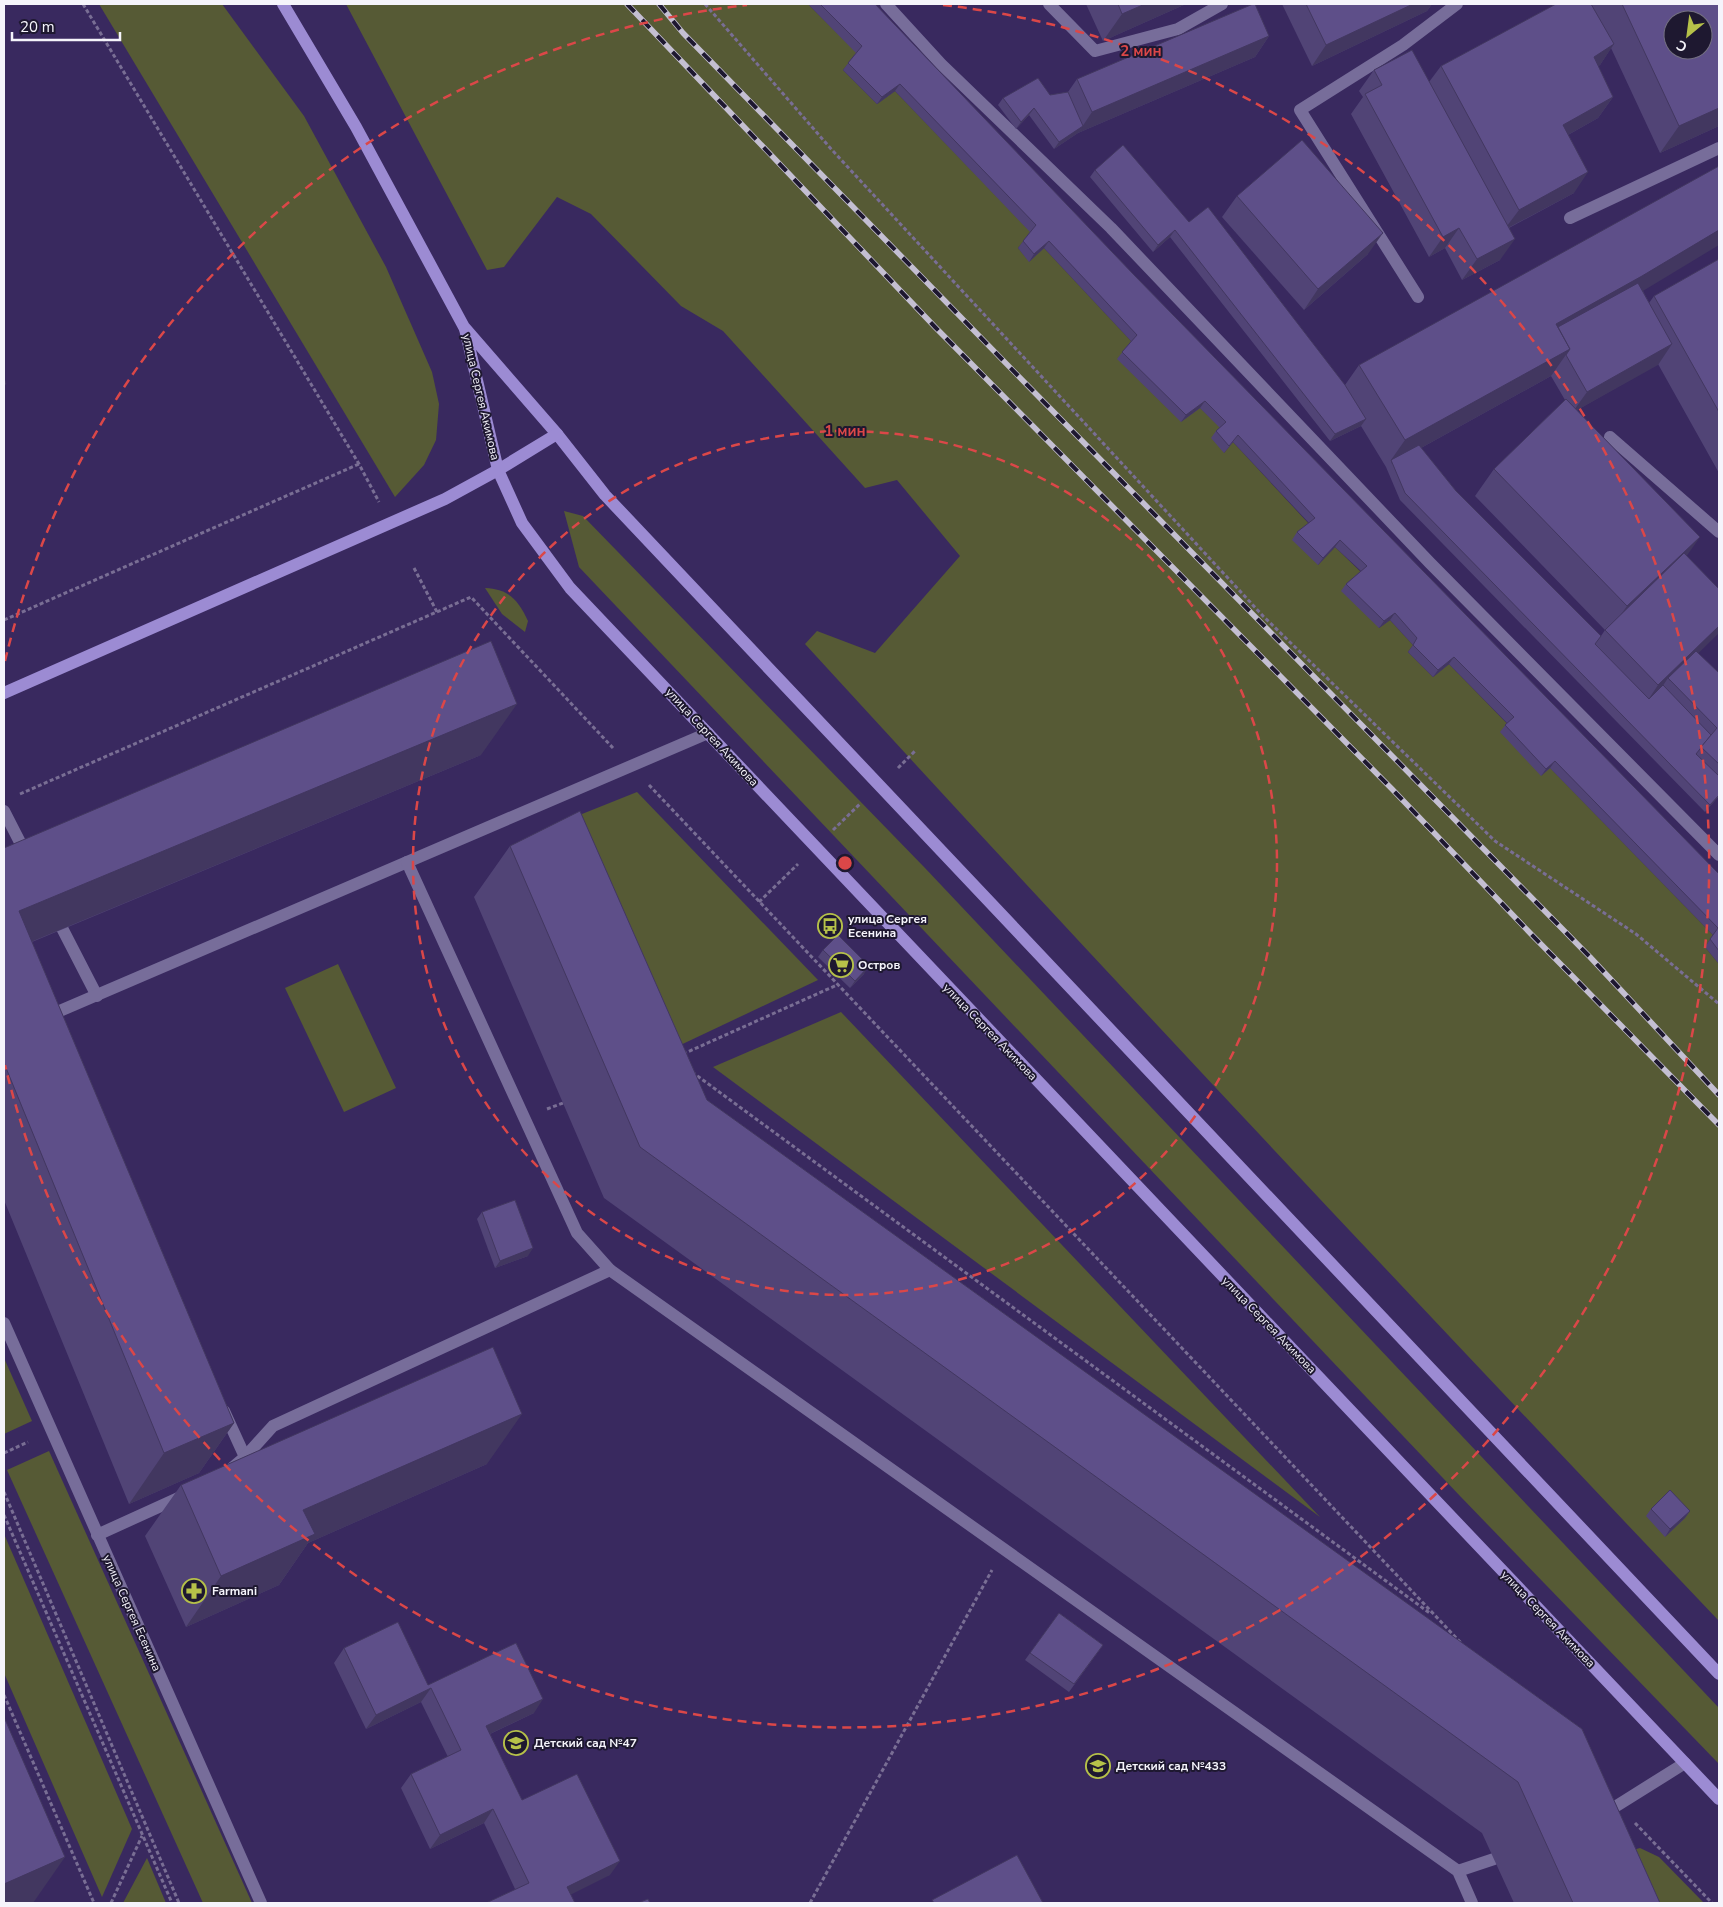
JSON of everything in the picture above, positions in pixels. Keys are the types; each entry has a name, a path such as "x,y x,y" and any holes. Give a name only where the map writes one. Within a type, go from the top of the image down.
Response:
{"main road":[{"path":"283,4 356,127 464,327"},
{"name":"улица Сергея Акимова","path":"464,327 557,434 604,495 1719,1674"},
{"name":"улица Сергея Акимова","path":"464,327 498,470 522,523 570,588 1719,1799"},
{"path":"4,693 445,499 498,470 557,434"}],"lane":[{"path":"886,4 941,64 1111,228 1430,563 1719,855"},
{"path":"1050,4 1095,51 1178,29 1222,4"},
{"path":"1418,297 1300,110 1403,45 1457,4"},
{"path":"1570,218 1719,148"},
{"path":"1610,437 1719,532"},
{"path":"52,1026 48,1016 708,733"},
{"path":"4,811 34,870"},
{"path":"407,862 577,1233 610,1270 1458,1871 1472,1903"},
{"path":"62,928 97,996"},
{"path":"220,1479 245,1457 273,1426 610,1270"},
{"name":"улица Сергея Есенина","path":"4,1323 261,1903"},
{"path":"221,1403 245,1457"},
{"path":"97,1535 193,1491"},
{"path":"1593,1816 1618,1805 1685,1763"},
{"path":"1458,1871 1494,1859"}],"path":[{"path":"83,4 359,464 380,504"},
{"path":"705,4 832,150 1263,616 1494,841 1636,934 1719,1004"},
{"path":"4,620 359,464"},
{"path":"414,568 437,612"},
{"path":"13,797 470,597 1467,1649"},
{"path":"759,902 915,751"},
{"path":"682,1054 837,985"},
{"path":"689,1070 1440,1620"},
{"path":"4,1492 179,1903"},
{"path":"4,1514 172,1903"},
{"path":"810,1903 1004,1549"},
{"path":"4,1695 94,1903"},
{"path":"1618,1805 1712,1903"},
{"path":"111,1903 142,1835"}],"green space":[{"path":"99,4 222,4 304,116 386,267 432,372 439,404 436,440 424,465 395,497"},
{"path":"346,4 808,4 857,53 843,70 877,104 895,91 1031,232 1018,248 1029,261 1044,248 1132,342 1222,429 1224,453 1233,442 1310,525 1318,565 1335,547 1362,573 1379,628 1390,620 1413,645 1408,652 1433,677 1449,664 1713,935 1705,947 1719,964 1719,1621 1260,1135 805,644 817,631 875,653 960,556 897,480 865,488 723,331 681,306 591,214 557,197 504,267 487,270"},
{"path":"564,511 583,516 925,868 1719,1708 1719,1764 1460,1496 579,567"},
{"path":"485,588 507,593 512,597 528,621 525,632 502,614"},
{"path":"637,792 818,980 672,1049 567,820"},
{"path":"338,964 396,1088 344,1112 285,988"},
{"path":"841,1012 1320,1517 713,1067"},
{"path":"4,1358 32,1421 4,1434"},
{"path":"49,1451 252,1903 203,1903 7,1470"},
{"path":"4,1534 132,1829 102,1897 4,1673"},
{"path":"1640,1848 1659,1857 1704,1903 1643,1903 1622,1853"},
{"path":"147,1858 166,1903 123,1903"}],"building":[{"path":"820,4 875,4 1135,276 1719,874 1719,951 1710,939 1718,928 1555,761 1546,769 1505,725 1514,717 1454,657 1438,670 1413,645 1417,638 1395,613 1384,621 1346,584 1367,566 1340,540 1323,558 1297,532 1315,518 1238,435 1229,446 1216,431 1226,422 1205,401 1186,415 1122,352 1137,335 1049,241 1034,254 1023,241 1036,225 900,84 882,97 848,63 862,46"},
{"path":"1118,4 1145,4 1122,14"},
{"path":"1255,4 1269,36 1092,112 1077,79"},
{"path":"1306,4 1413,4 1326,45"},
{"path":"1556,4 1591,4 1614,44 1594,57 1613,97 1563,125 1588,172 1519,210 1441,66"},
{"path":"1622,4 1719,4 1719,108 1679,126"},
{"path":"1412,50 1515,239 1477,259 1459,228 1443,237 1365,94 1382,85 1374,70"},
{"path":"1038,78 1050,95 1068,92 1083,126 1059,142 1034,108 1021,122 1003,98"},
{"path":"1302,140 1383,233 1318,289 1237,196"},
{"path":"1123,145 1189,222 1208,207 1345,385 1366,419 1335,434 1175,230 1158,245 1095,170"},
{"path":"1719,166 1719,230 1556,324 1570,349 1405,440 1359,365"},
{"path":"1719,259 1719,412 1654,296"},
{"path":"1638,283 1672,344 1587,392 1566,355 1570,349 1558,327"},
{"path":"1566,399 1700,537 1627,606 1494,469"},
{"path":"1419,445 1456,491 1601,636 1595,644 1649,699 1663,685 1711,735 1696,754 1719,776 1719,795 1710,805 1405,493 1391,460"},
{"path":"1684,553 1719,589 1719,626 1658,685 1605,630"},
{"path":"491,641 517,704 19,911 234,1423 164,1453 4,1063 4,848"},
{"path":"1696,651 1719,673 1719,764 1701,747 1717,728 1668,678"},
{"path":"580,811 707,1100 1582,1729 1660,1903 1573,1903 1518,1782 640,1147 510,846"},
{"path":"838,935 869,966 855,981 823,950"},
{"path":"515,1200 533,1248 500,1261 482,1212"},
{"path":"493,1347 522,1414 303,1510 315,1534 221,1576 181,1485"},
{"path":"1670,1490 1690,1511 1670,1529 1651,1509"},
{"path":"1059,1613 1103,1645 1074,1684 1030,1653"},
{"path":"398,1622 428,1685 516,1643 543,1699 486,1726 522,1800 577,1774 620,1861 567,1887 575,1903 486,1903 529,1883 493,1809 440,1835 411,1774 461,1750 431,1688 376,1715 344,1648"},
{"path":"4,1717 65,1857 4,1884"},
{"path":"1017,1855 1043,1903 934,1903 932,1900"},
{"path":"648,1899 650,1903 638,1903"}],"railway":[{"path":"627,4 935,327 1392,789 1531,934 1719,1125"},
{"path":"659,4 683,33 1590,957 1719,1095"}],"place":[{"name":"улица Сергея Есенина","path":"830,926"},
{"name":"Остров","path":"841,965"},
{"name":"Farmani","path":"194,1591"},
{"name":"Детский сад №47","path":"516,1743"},
{"name":"Детский сад №433","path":"1098,1766"}]}
